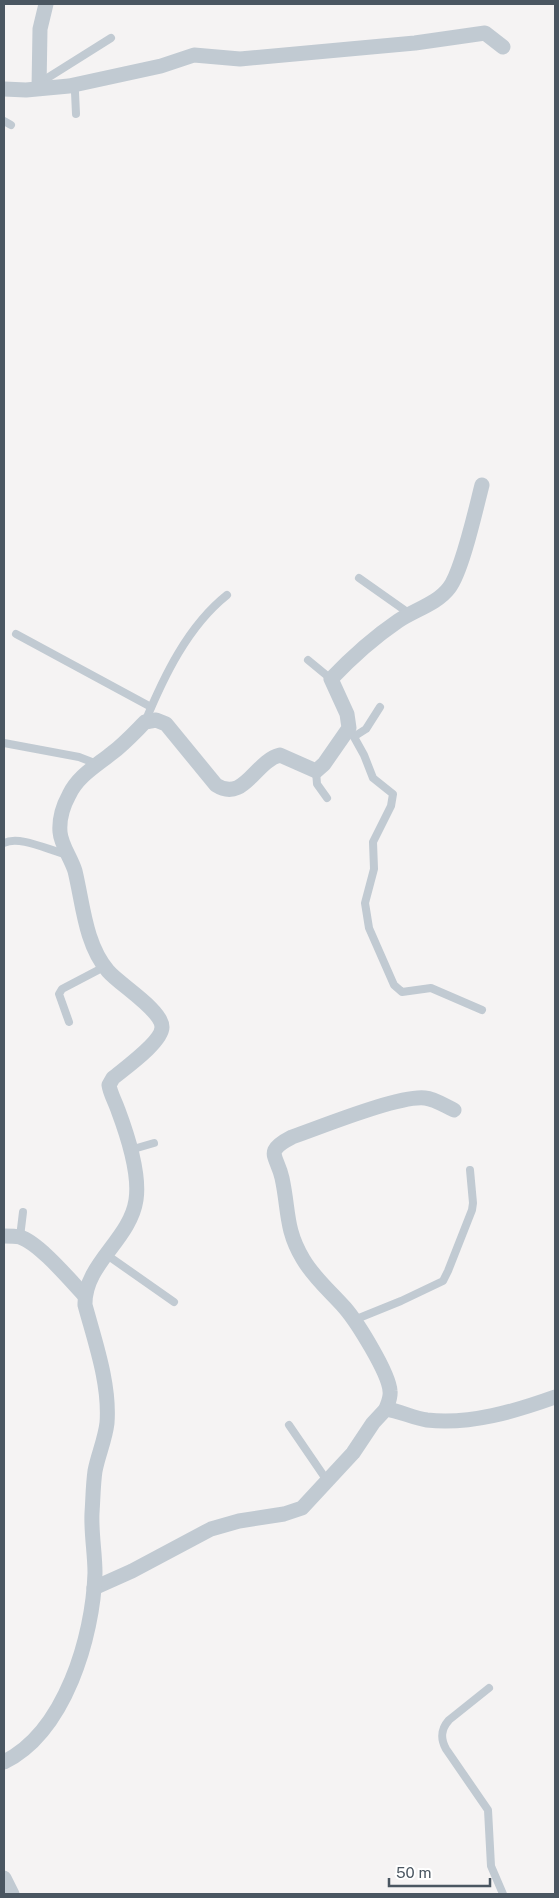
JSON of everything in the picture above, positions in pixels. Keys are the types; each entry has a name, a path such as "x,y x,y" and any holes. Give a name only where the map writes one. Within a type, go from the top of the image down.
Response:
{"street":[{"path":"40,85 40,29 46,4"},
{"path":"4,89 40,85 69,86 161,66 194,55 240,59 415,43 485,33 504,47"},
{"path":"4,1762 24,1751 34,1741 50,1718 66,1689 83,1650 92,1610 94,1588 92,1514 95,1471 107,1425 107,1402 85,1305 85,1296 88,1284 126,1225 136,1201 136,1182 130,1150 109,1083 155,1042 161,1034 162,1025 153,1010 120,984 104,966 92,942 69,855 60,834 64,808 73,787 97,764 128,740 144,722 156,720 166,724 216,785 227,791 239,788 268,762 280,755 316,771 352,732 347,714 331,679 366,644 436,599 450,587 458,569 482,485"},
{"path":"94,1588 132,1571 211,1529 239,1521 295,1512 309,1503 353,1453 373,1423 386,1409 390,1398 389,1382 354,1320 321,1285 302,1258 288,1228 282,1176 273,1156 274,1150 279,1144 292,1137 385,1105 418,1097 427,1098 454,1110"},
{"path":"4,1236 20,1237 45,1255 85,1296"},
{"path":"386,1409 426,1420 472,1418 526,1407 555,1396"},
{"path":"4,1878 12,1894"}],"lane":[{"path":"40,85 111,38"},
{"path":"69,86 75,92 76,114"},
{"path":"359,578 410,614"},
{"path":"144,722 183,646 204,615 227,595"},
{"path":"16,634 151,707"},
{"path":"308,660 331,679"},
{"path":"380,707 370,724 352,732 373,778 393,794 391,806 373,842 374,869 365,902 369,928 394,985 402,992 431,988 482,1010"},
{"path":"4,743 79,757 97,764"},
{"path":"316,771 317,784 327,798"},
{"path":"4,842 22,841 42,849 69,855"},
{"path":"69,1022 59,994 66,986 104,966"},
{"path":"130,1150 154,1143"},
{"path":"354,1320 430,1288 445,1277 473,1203 470,1170"},
{"path":"20,1237 23,1212"},
{"path":"107,1255 174,1302"},
{"path":"289,1425 328,1482"},
{"path":"489,1688 444,1725 441,1738 446,1749 490,1815 490,1857 504,1894"}]}
